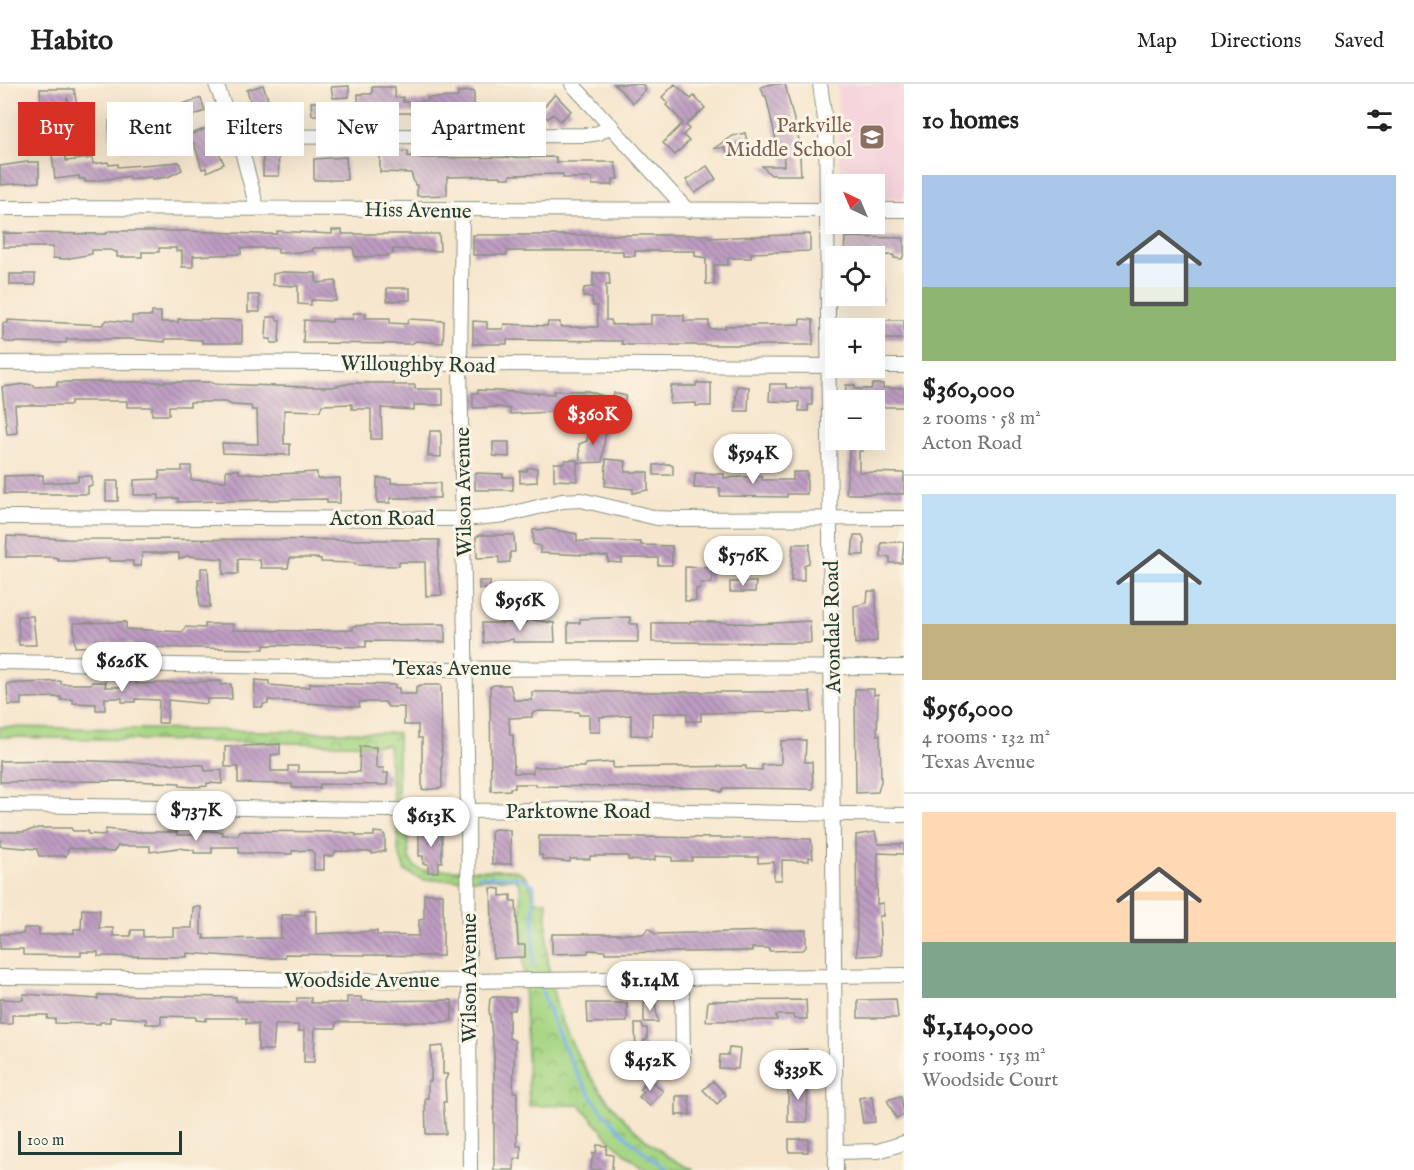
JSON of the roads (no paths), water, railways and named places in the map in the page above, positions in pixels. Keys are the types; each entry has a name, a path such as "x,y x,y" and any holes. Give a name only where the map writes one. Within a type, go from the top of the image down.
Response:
{"street":[{"path":"216,84 223,102"},
{"path":"572,84 688,210"},
{"name":"Avondale Road","path":"820,84 829,174"},
{"path":"304,137 585,135 599,134 611,125"},
{"path":"242,156 257,208"},
{"name":"Hiss Avenue","path":"0,208 825,210"},
{"name":"Wilson Avenue","path":"462,210 460,365 468,811 470,1170"},
{"path":"885,210 904,210"},
{"name":"Avondale Road","path":"832,234 832,318"},
{"name":"Willoughby Road","path":"0,363 825,366"},
{"path":"885,366 904,366"},
{"name":"Avondale Road","path":"832,378 832,975 836,1170"},
{"name":"Acton Road","path":"0,517 464,519 506,515 562,501 581,500 657,518 904,518"},
{"name":"Texas Avenue","path":"0,662 466,668 904,667"},
{"name":"Parktowne Road","path":"0,805 468,811 588,809 904,815"},
{"name":"Woodside Avenue","path":"0,977 469,981 904,975"},
{"path":"682,978 683,1056"},
{"path":"836,1152 878,1150 904,1143"}],"waterway":[{"path":"478,876 522,878 534,885 533,967"},
{"path":"542,991 563,1046 588,1092 622,1133 668,1170"}],"place":[{"name":"Parkville Middle School","path":"872,137"}]}
